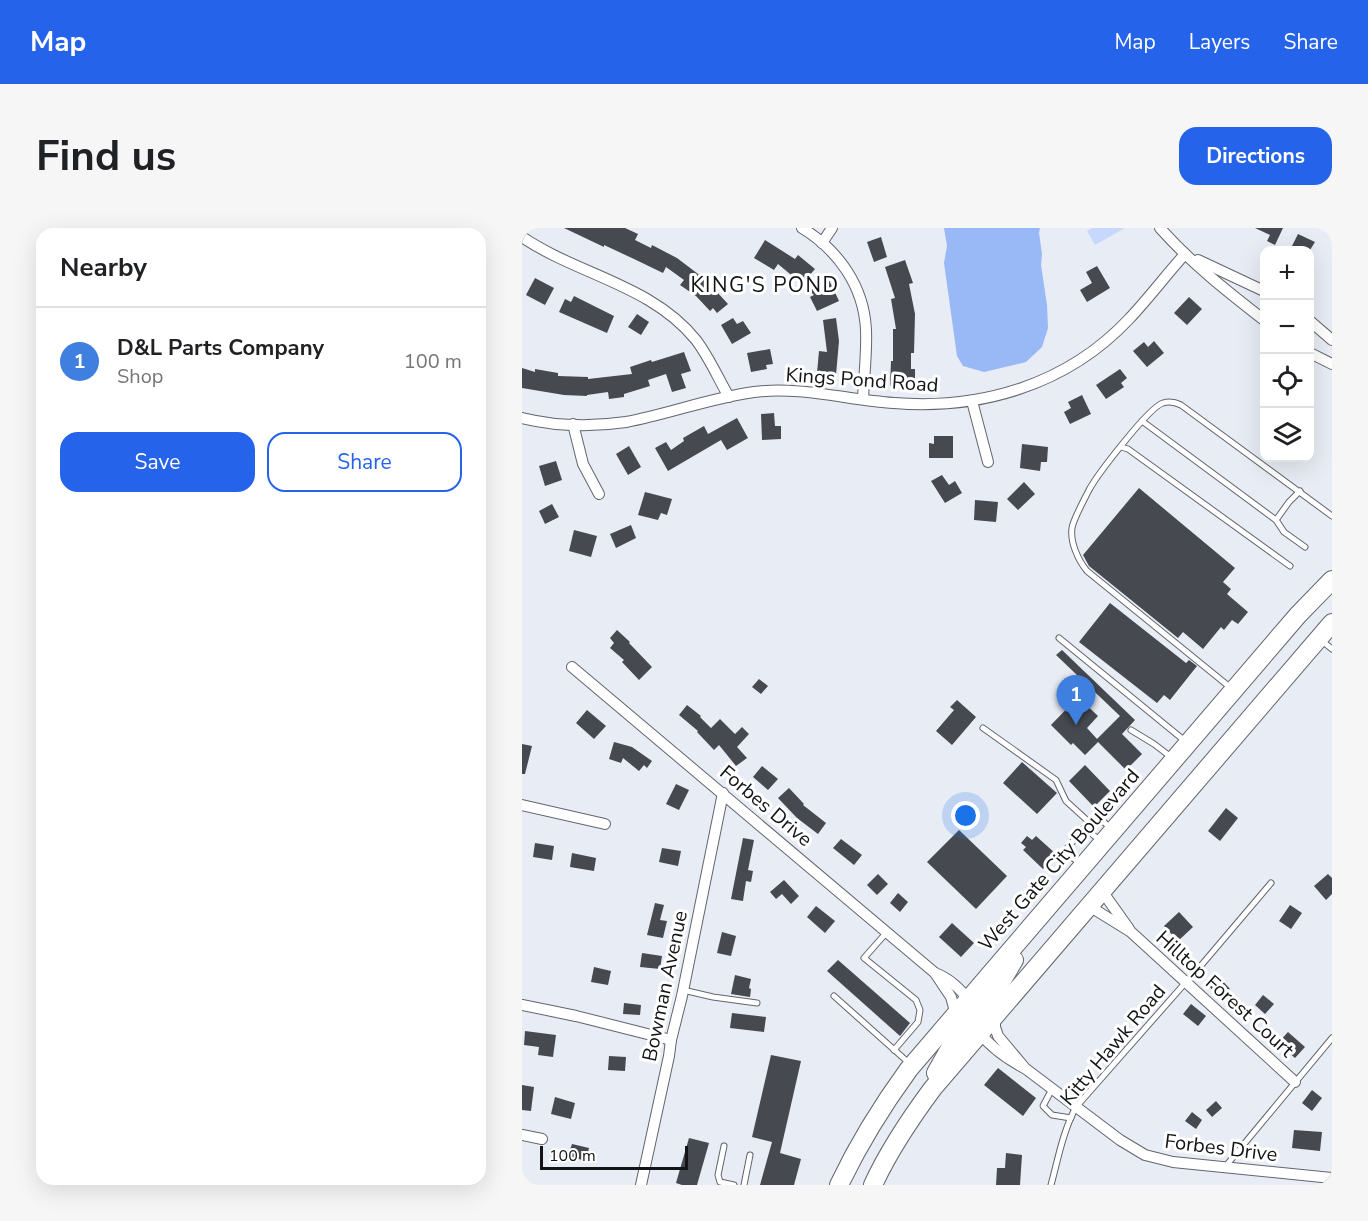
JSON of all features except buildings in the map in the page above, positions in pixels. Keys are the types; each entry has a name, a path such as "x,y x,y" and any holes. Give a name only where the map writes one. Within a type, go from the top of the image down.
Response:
{"main road":[{"name":"West Gate City Boulevard","path":"839,1185 863,1138 892,1092 912,1066 1298,615 1332,580"},
{"path":"873,1185 889,1153 933,1088 1102,891 1325,643 1332,623"},
{"path":"980,1033 981,1012 1034,924"},
{"path":"917,1110 946,1054 967,1024 970,1013 969,1000"}],"street":[{"path":"802,228 834,253 856,287 866,329 863,399"},
{"path":"822,243 832,228"},
{"path":"1160,228 1218,284 1260,317"},
{"path":"522,237 576,267 638,293 666,311 703,350 729,397"},
{"path":"1185,254 1260,289"},
{"name":"Kings Pond Road","path":"522,418 551,423 603,424 627,421 755,392 787,390 923,405 956,404 1002,395 1063,370 1104,342 1128,320 1185,254"},
{"path":"1314,324 1332,340"},
{"path":"1312,354 1332,364"},
{"path":"972,401 988,462"},
{"path":"573,424 583,464 599,494"},
{"name":"Forbes Drive","path":"572,667 935,973 951,997 956,1015"},
{"name":"Bowman Avenue","path":"641,1185 723,793"},
{"path":"522,805 605,824"},
{"name":"Hilltop Forest Court","path":"1102,891 1131,932"},
{"name":"Hilltop Forest Court","path":"1089,906 1131,932 1295,1082"},
{"name":"Forbes Drive","path":"935,973 947,978 969,1000"},
{"path":"522,1005 671,1040"},
{"name":"Forbes Drive","path":"995,1016 998,1036 1026,1069"},
{"name":"Forbes Drive","path":"980,1033 988,1043 1012,1062 1026,1069 1126,1144 1145,1155 1173,1162 1332,1178"},
{"path":"522,1135 542,1139"}],"lane":[{"path":"1234,690 1087,571 1080,562 1073,542 1072,528 1089,489 1150,411 1164,402 1173,402 1181,405 1332,516"},
{"path":"1142,421 1276,520 1284,531 1305,547"},
{"path":"1121,447 1128,449 1290,566"},
{"path":"1276,520 1300,491"},
{"path":"1059,638 1188,744"},
{"path":"983,728 1056,780 1066,801 1089,822 1093,835 1108,837 1104,822 1089,822"},
{"path":"1131,730 1174,760"},
{"path":"1084,866 1064,852 1089,822"},
{"name":"Kitty Hawk Road","path":"1051,1185 1076,1107 1193,975 1270,883"},
{"path":"887,932 864,958 916,1000 920,1010 918,1022 894,1050"},
{"path":"683,990 757,1004"},
{"path":"834,996 912,1066"},
{"path":"1225,1167 1332,1038"},
{"path":"1052,1089 1043,1106 1052,1115 1071,1118"},
{"path":"724,1146 718,1175 720,1182 734,1185"},
{"path":"744,1185 750,1155"}],"shaded area":[{"path":"1092,228 1125,228 1095,245 1087,231"}],"water":[{"path":"944,228 1040,228 1041,265 1048,328 1042,347 1026,362 984,372 963,366 957,356 944,263 947,246"}],"place":[{"name":"D&L Parts Company","path":"1076,725"}],"district":[{"name":"KING'S POND","path":"765,285"}]}
